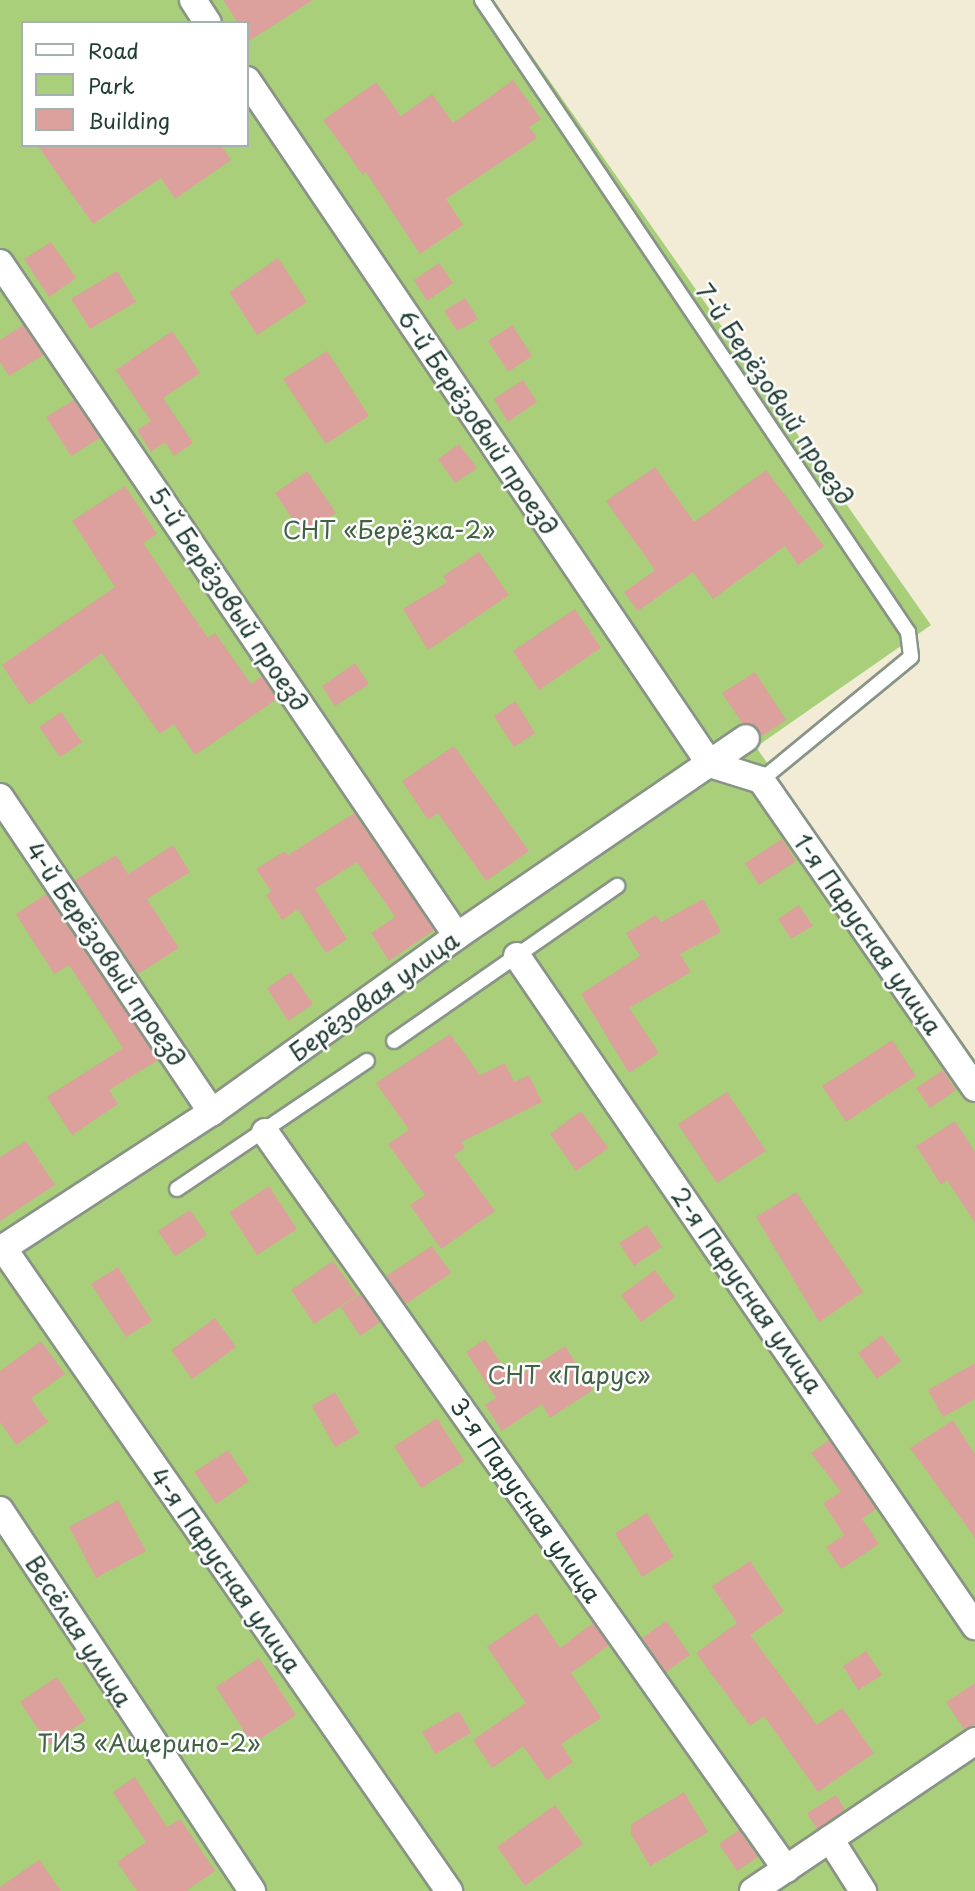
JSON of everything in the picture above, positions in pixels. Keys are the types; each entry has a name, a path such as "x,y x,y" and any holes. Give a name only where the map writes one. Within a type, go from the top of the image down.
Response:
{"street":[{"path":"192,0 207,21"},
{"name":"6-й Берёзовый проезд","path":"248,81 710,764"},
{"name":"5-й Берёзовый проезд","path":"0,263 457,936"},
{"name":"Берёзовая улица","path":"2,1249 212,1112 457,936 746,738"},
{"path":"710,764 761,780"},
{"name":"1-я Парусная улица","path":"761,780 975,1088"},
{"name":"4-й Берёзовый проезд","path":"0,797 212,1112"},
{"name":"2-я Парусная улица","path":"517,956 975,1626"},
{"name":"3-я Парусная улица","path":"265,1132 786,1869"},
{"name":"4-я Парусная улица","path":"2,1249 449,1891"},
{"name":"Весёлая улица","path":"0,1510 252,1891"},
{"path":"753,1891 975,1741"},
{"path":"830,1839 863,1891"}],"lane":[{"name":"7-й Берёзовый проезд","path":"482,0 908,632 911,657 761,780"},
{"path":"394,1041 617,886"},
{"path":"177,1189 367,1061"}],"green space":[{"path":"0,0 493,0 931,625 756,747 975,1060 975,1891 0,1891"}],"building":[{"path":"223,0 313,0 249,41 248,21 237,21"},
{"path":"513,80 541,119 529,127 537,138 446,199 463,225 420,254 366,172 363,175 323,120 376,82 401,116 432,94 453,123"},
{"path":"38,147 222,147 231,160 175,199 161,178 93,224"},
{"path":"51,242 76,278 49,297 24,259"},
{"path":"278,258 307,302 257,335 229,292"},
{"path":"439,263 453,283 427,301 414,280"},
{"path":"117,271 136,302 90,329 71,299"},
{"path":"465,298 478,319 457,331 444,311"},
{"path":"23,325 43,355 9,376 0,362 0,340"},
{"path":"512,325 532,356 508,372 488,341"},
{"path":"172,331 200,373 163,398 193,443 174,456 165,442 151,452 137,430 151,421 116,370"},
{"path":"327,351 369,416 326,444 283,379"},
{"path":"523,380 537,402 508,422 494,399"},
{"path":"74,400 100,438 71,456 46,417"},
{"path":"459,444 477,468 455,483 438,459"},
{"path":"655,467 694,522 766,470 824,546 798,565 785,546 713,599 693,572 638,611 624,592 655,570 606,501"},
{"path":"307,471 336,513 303,535 275,493"},
{"path":"125,486 157,534 143,543 208,638 215,633 251,684 262,676 277,699 195,755 174,724 160,734 102,653 29,705 2,665 115,587 72,521"},
{"path":"479,552 509,595 428,650 403,609 447,582 443,576"},
{"path":"575,609 601,648 539,690 513,651"},
{"path":"355,663 369,684 335,706 322,686"},
{"path":"755,672 786,720 762,736 753,724 742,723 722,693"},
{"path":"515,701 535,733 514,747 494,716"},
{"path":"61,712 82,742 60,757 39,727"},
{"path":"454,746 529,851 486,881 438,813 428,820 402,781"},
{"path":"354,813 434,930 389,961 371,933 395,917 357,862 315,889 347,939 326,953 298,909 282,920 266,895 271,891 256,869 285,851 288,855"},
{"path":"782,839 796,861 759,885 745,863"},
{"path":"173,845 190,872 147,899 179,948 138,974 75,880 116,855 128,874"},
{"path":"46,894 158,1060 109,1090 118,1104 72,1135 47,1097 123,1048 69,965 54,974 16,914"},
{"path":"703,899 721,932 680,954 691,972 629,1008 659,1053 629,1073 581,994 640,956 626,933 656,915 661,922"},
{"path":"799,905 813,926 791,939 778,919"},
{"path":"291,972 313,1004 288,1021 267,988"},
{"path":"450,1034 480,1075 505,1063 514,1082 529,1075 542,1102 461,1142 465,1148 454,1155 495,1211 441,1249 410,1205 425,1195 388,1144 409,1130 376,1083"},
{"path":"892,1040 916,1076 846,1122 822,1086"},
{"path":"943,1070 956,1090 930,1108 916,1088"},
{"path":"727,1092 766,1151 717,1183 678,1124"},
{"path":"581,1111 608,1148 576,1171 550,1134"},
{"path":"955,1121 975,1152 975,1223 947,1180 941,1185 916,1146"},
{"path":"26,1141 55,1185 0,1221 0,1157"},
{"path":"269,1186 297,1229 257,1255 229,1212"},
{"path":"796,1192 863,1292 819,1322 756,1217"},
{"path":"190,1210 207,1235 175,1256 158,1231"},
{"path":"647,1225 662,1247 634,1266 619,1243"},
{"path":"432,1246 451,1273 406,1304 386,1276"},
{"path":"333,1261 357,1295 314,1324 291,1290"},
{"path":"118,1267 152,1321 126,1337 91,1284"},
{"path":"655,1270 675,1297 641,1322 621,1295"},
{"path":"360,1294 380,1322 360,1336 341,1307"},
{"path":"215,1318 236,1347 192,1379 171,1350"},
{"path":"882,1335 901,1361 877,1379 858,1353"},
{"path":"485,1339 512,1380 565,1346 593,1390 550,1418 542,1404 502,1431 485,1405 496,1398 466,1352"},
{"path":"41,1341 65,1374 31,1398 48,1422 16,1445 0,1422 0,1371"},
{"path":"975,1363 975,1399 943,1417 928,1390"},
{"path":"335,1392 359,1433 335,1447 312,1406"},
{"path":"437,1418 464,1461 421,1488 394,1446"},
{"path":"953,1420 975,1454 975,1538 910,1448"},
{"path":"829,1440 876,1509 862,1519 879,1544 841,1569 826,1547 844,1535 823,1503 841,1492 811,1453"},
{"path":"228,1450 249,1481 216,1504 194,1472"},
{"path":"118,1500 146,1551 96,1578 69,1527"},
{"path":"647,1513 674,1557 642,1577 615,1533"},
{"path":"750,1561 784,1611 750,1635 817,1725 842,1708 874,1753 818,1792 764,1716 750,1726 696,1653 737,1623 712,1586"},
{"path":"536,1613 560,1648 593,1623 609,1645 571,1673 601,1718 561,1744 573,1762 547,1780 523,1746 492,1768 473,1740 526,1703 487,1647"},
{"path":"666,1621 690,1655 666,1672 642,1638"},
{"path":"866,1651 882,1675 858,1690 843,1666"},
{"path":"259,1658 296,1715 252,1744 216,1687"},
{"path":"57,1677 86,1720 49,1745 20,1702"},
{"path":"975,1683 975,1725 964,1729 946,1702"},
{"path":"459,1711 471,1733 435,1754 422,1732"},
{"path":"135,1777 167,1827 180,1819 215,1871 186,1891 137,1891 117,1862 146,1842 113,1792"},
{"path":"684,1792 708,1832 650,1866 631,1834 631,1824"},
{"path":"836,1795 845,1810 817,1829 807,1813"},
{"path":"555,1805 583,1844 525,1886 497,1847"},
{"path":"739,1830 758,1857 737,1871 719,1844"},
{"path":"39,1860 61,1891 0,1891 0,1887"}],"park label":[{"name":"СНТ «Берёзка-2»","path":"389,530"},
{"name":"СНТ «Парус»","path":"569,1375"},
{"name":"ТИЗ «Ащерино-2»","path":"149,1743"}]}
